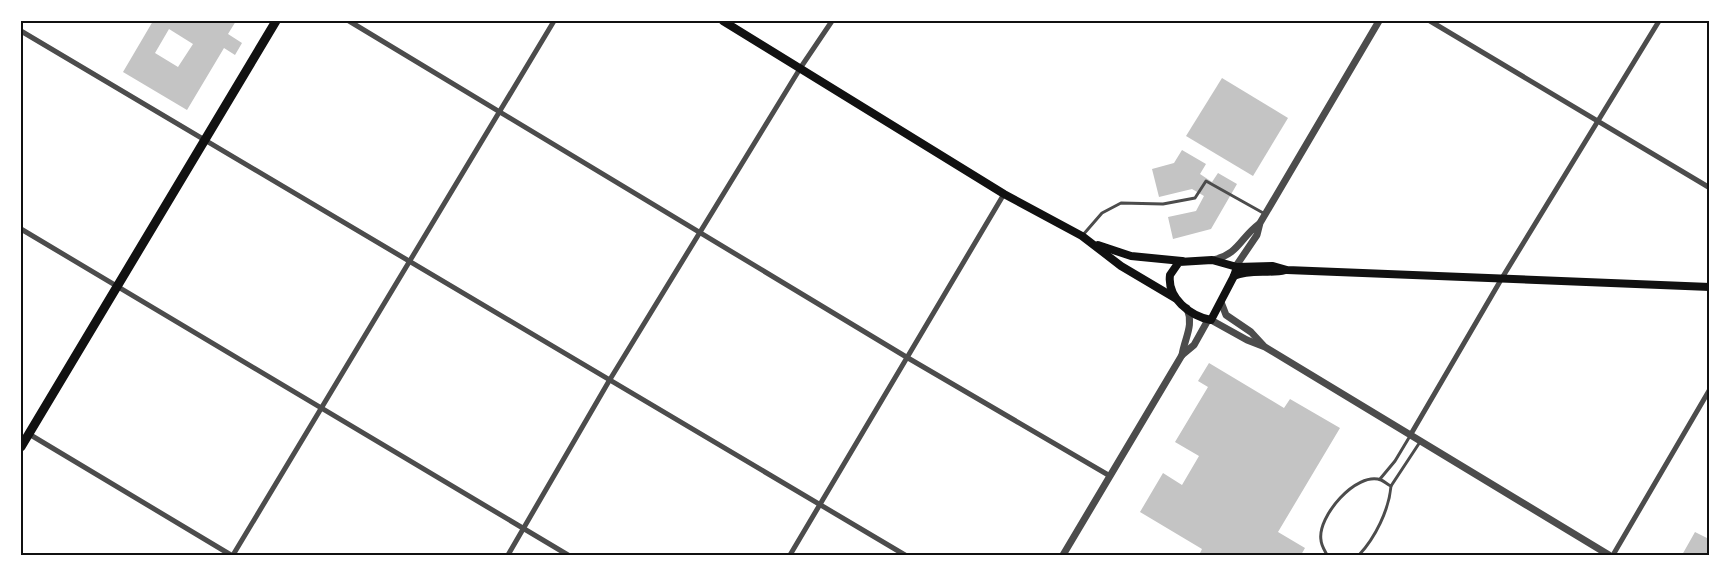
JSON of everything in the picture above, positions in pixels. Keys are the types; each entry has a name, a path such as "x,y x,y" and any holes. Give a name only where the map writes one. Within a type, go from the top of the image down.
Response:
{"main road":[{"path":"21,447 276,21"},
{"path":"723,21 801,67 1004,194 1082,236 1121,266 1175,298 1187,308 1210,320 1234,276 1236,266"},
{"path":"1089,241 1131,256 1184,261 1212,260 1236,266 1273,266 1287,270"},
{"path":"1175,298 1170,288 1170,275 1176,265 1184,261"},
{"path":"1234,276 1244,273 1272,273 1287,270 1710,287"}],"street":[{"path":"349,21 908,358 1110,476"},
{"path":"29,434 232,555 554,21"},
{"path":"508,555 610,380 801,67 832,21"},
{"path":"1236,266 1257,235 1265,214 1379,21"},
{"path":"1430,21 1600,120 1710,188"},
{"path":"1411,434 1502,278 1659,21"},
{"path":"21,30 408,262 905,555"},
{"path":"790,555 1004,194"},
{"path":"1212,260 1235,251 1249,232 1260,223"},
{"path":"21,229 568,555"},
{"path":"1221,302 1226,315 1251,332 1265,347"},
{"path":"1182,355 1184,340 1190,327 1187,308"},
{"path":"1063,555 1182,355 1194,345 1210,320 1247,340 1265,347 1611,555 1710,389"}],"lane":[{"path":"1082,236 1102,213 1113,206 1121,203 1163,204 1195,198 1206,181 1265,214"},
{"path":"1380,480 1395,461 1411,434"},
{"path":"1359,555 1366,547 1383,515 1390,499 1391,486 1421,440"},
{"path":"1327,555 1321,541 1323,519 1338,499 1366,480 1380,480 1391,486"}],"building":[{"path":"153,21 236,21 228,34 242,43 235,55 224,48 187,110 123,72","holes":["169,29 193,44 178,67 155,53"]},
{"path":"1222,78 1288,118 1253,176 1186,136"},
{"path":"1182,150 1206,164 1200,174 1212,182 1218,173 1237,184 1211,229 1173,239 1168,217 1196,211 1204,196 1192,189 1159,197 1152,169 1174,163"},
{"path":"1209,363 1284,408 1290,399 1340,428 1278,532 1305,548 1301,555 1199,555 1202,549 1140,512 1163,473 1182,485 1199,456 1175,442 1208,387 1198,381"},
{"path":"1695,532 1709,539 1710,537 1710,555 1682,555"}]}
